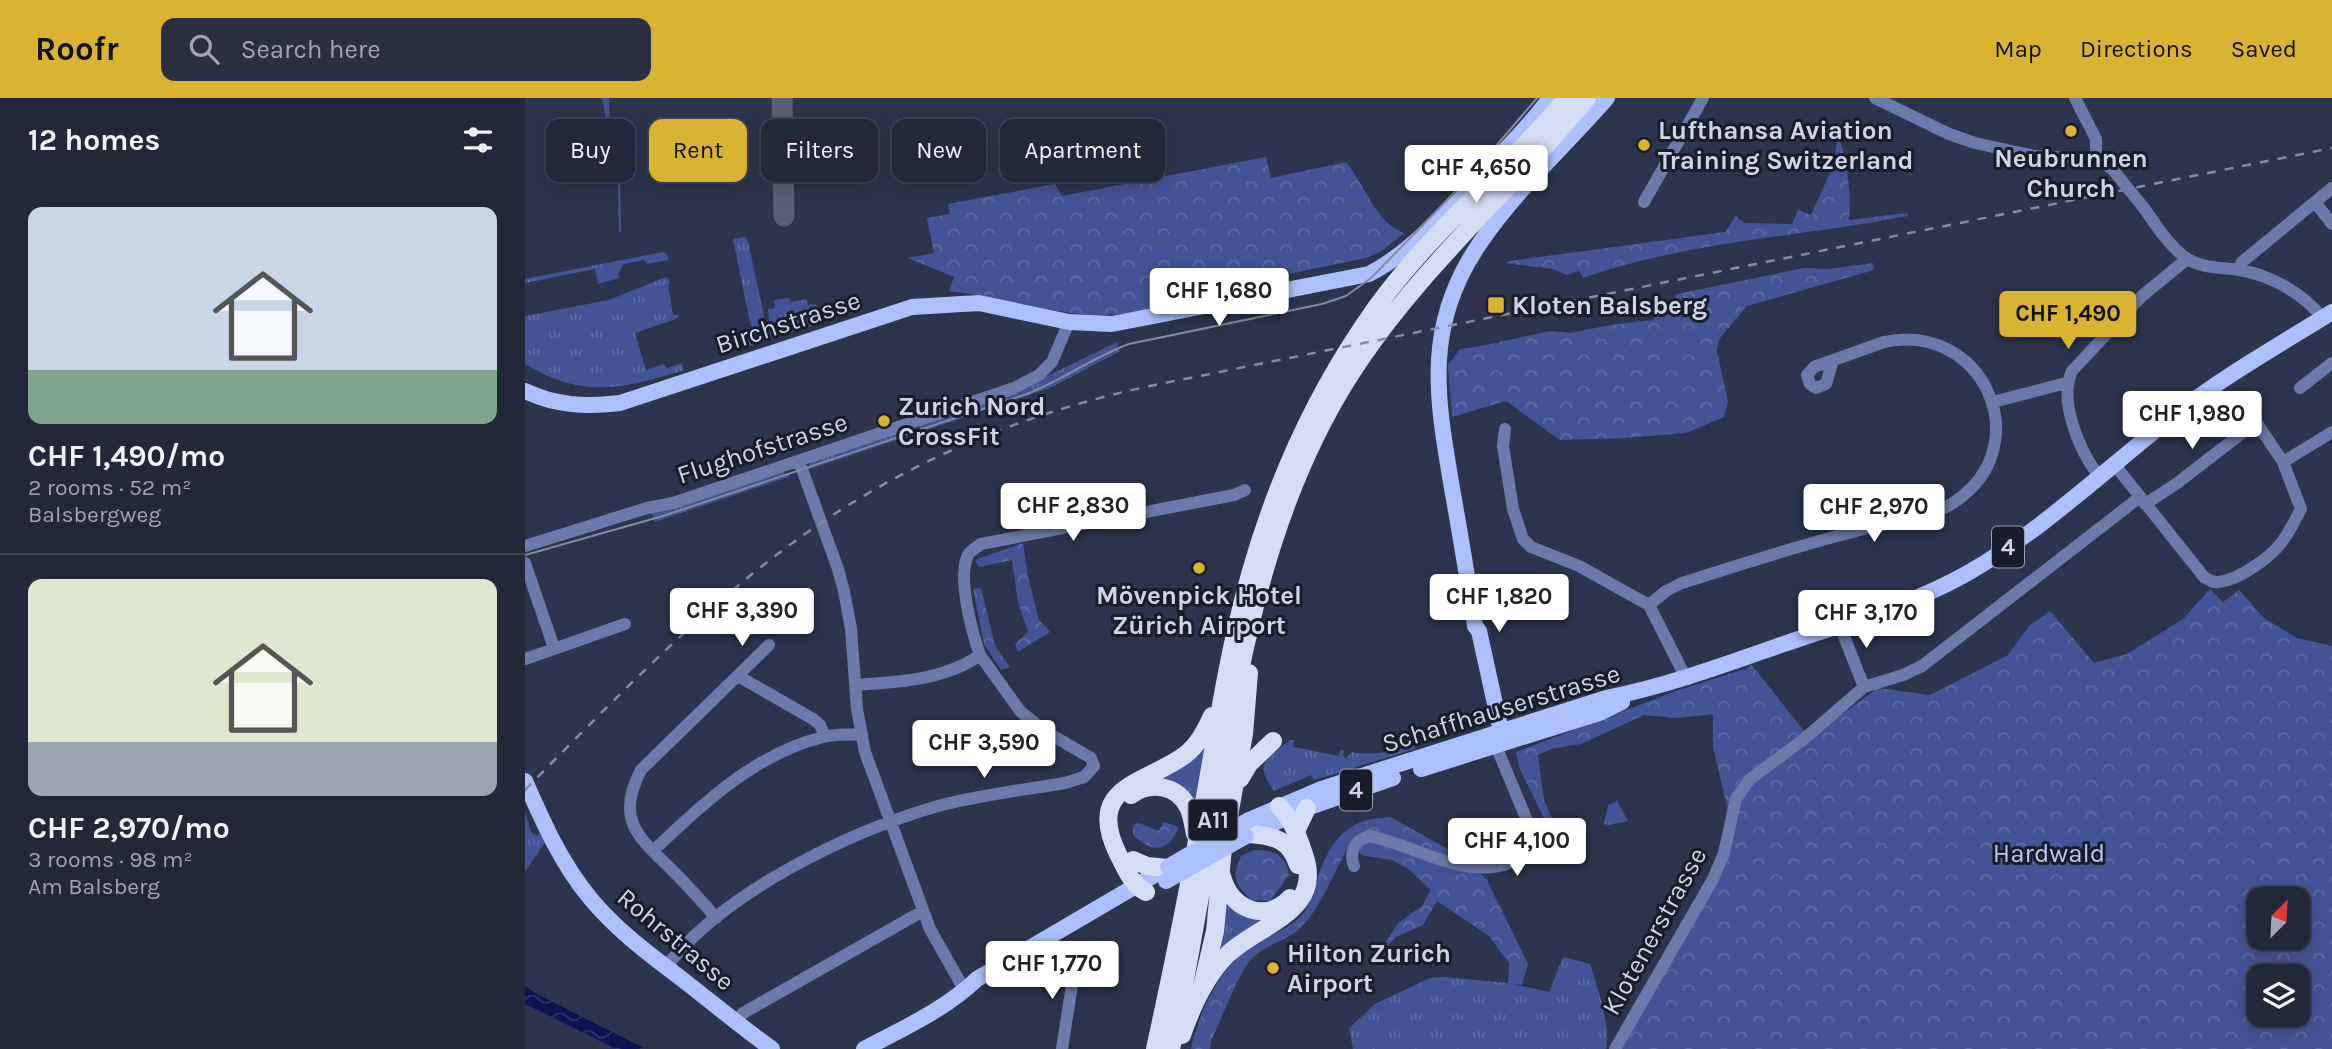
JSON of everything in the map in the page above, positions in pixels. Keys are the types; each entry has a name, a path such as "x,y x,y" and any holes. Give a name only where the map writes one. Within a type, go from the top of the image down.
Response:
{"highway":[{"name":"A11","path":"1155,1049 1239,615 1263,528 1294,449 1333,372 1377,305 1419,255 1567,98"},
{"name":"A11","path":"1171,1049 1196,922 1234,698 1258,591 1273,541 1304,461 1335,400 1367,350 1418,283 1587,98"},
{"path":"1177,1049 1201,991 1215,931 1232,795 1244,734 1258,591"},
{"path":"1142,886 1110,833 1109,818 1113,804 1131,783 1178,760 1192,749 1206,728 1224,687"},
{"path":"1232,795 1249,764 1273,741 1259,745 1251,742 1244,734"},
{"path":"1142,886 1120,835 1118,817 1129,796 1147,787 1161,787 1181,797 1188,807 1197,842"},
{"path":"1286,818 1307,808"},
{"path":"1221,870 1234,901 1249,910 1269,911 1285,903 1296,889 1299,869 1286,818"},
{"path":"1201,991 1229,954 1249,937 1284,917 1302,896 1308,879 1307,865 1286,818"},
{"path":"1248,830 1276,839 1292,850"},
{"path":"1133,860 1167,872"}],"main road":[{"path":"1067,326 1135,321 1370,274 1409,248 1511,143 1550,98"},
{"path":"1495,737 1472,637 1475,626 1438,404 1437,373 1444,322 1459,280 1481,241 1607,98"},
{"name":"Birchstrasse","path":"525,391 572,405 612,404 912,307 929,304 961,305 981,313 1067,326"},
{"name":"Schaffhauserstrasse","path":"864,1049 883,1045 965,991 981,988 1167,872 1248,830 1286,818 1321,789 1495,737 1598,713 1647,690 1896,607 1966,574 2033,530 2227,376 2327,315"},
{"name":"Birchstrasse","path":"525,383 563,398 632,398"},
{"name":"Schaffhauserstrasse","path":"1307,808 1495,737"},
{"name":"Rohrstrasse","path":"525,781 552,840 590,897 616,925 666,967 771,1048"}],"street":[{"path":"1644,202 1703,98"},
{"path":"1875,98 1949,134 1999,150 2052,158 2103,161 2172,244 2187,258 2207,267 2256,274 2285,287 2327,315"},
{"path":"2075,98 2096,139 2096,159"},
{"path":"2238,270 2242,262 2332,188"},
{"path":"2315,202 2332,224"},
{"path":"2099,476 2080,446 2066,383 2072,371 2142,296 2187,258"},
{"name":"Flughofstrasse","path":"525,546 647,508 673,503 1014,388 1032,380 1055,356 1067,326"},
{"path":"1649,605 1666,591 1682,583 1859,530 1928,514 1950,505 1972,487 1989,461 1994,439 1993,402 1970,365 1957,355 1933,344 1913,340 1891,341 1833,360"},
{"path":"2300,388 2332,363"},
{"path":"1993,402 2066,383"},
{"path":"2114,464 2204,577 2211,582 2221,583 2265,559 2281,543 2301,509 2283,462 2242,401"},
{"path":"1840,626 1864,687 1909,673 1923,666 2143,500 2176,484 2256,423"},
{"path":"1505,429 1503,446 1513,509 1523,539 1531,547 1579,566 1649,605 1686,678"},
{"path":"2283,462 2332,432"},
{"path":"799,461 844,591 861,734 930,931 965,991"},
{"path":"666,967 675,955 716,918 778,876 811,858 892,822 939,806 1065,783 1084,777 1093,769 1094,762 1091,758 1043,730 1020,711 980,655 970,627 965,566 971,550 981,544 1234,495 1245,490"},
{"path":"525,563 554,648"},
{"path":"525,659 625,624"},
{"path":"716,918 698,896 645,845 633,824 630,804 635,780 648,762 769,645"},
{"path":"856,685 940,674 964,666 980,655"},
{"path":"738,676 813,719 821,725 825,736"},
{"name":"Klotenerstrasse","path":"1615,1049 1713,879 1724,853 1738,793 1749,780 1804,739 1864,687"},
{"path":"653,851 708,801 782,750 825,736 861,734"},
{"path":"1354,866 1351,858 1354,847 1361,839 1369,836 1471,867 1496,867 1531,852 1534,846 1533,835 1495,737"},
{"path":"736,1021 743,1013 923,911"},
{"path":"1062,1049 1076,958"}],"green space":[{"path":"602,98 609,98 610,119 606,119"},
{"path":"1838,132 1848,176 1849,220 1907,213 1908,216 1703,248 1583,278 1579,271 1567,275 1553,269 1505,263 1725,232 1736,216 1745,223 1792,224 1798,210 1811,215 1834,164"},
{"path":"1266,157 1271,178 1346,162 1378,212 1394,228 1404,233 1380,252 1366,258 1235,285 1236,291 1114,315 1079,314 949,291 954,277 908,258 934,253 927,218 950,214 948,204 1055,184 1062,196 1135,182 1165,182 1165,176"},
{"path":"618,182 620,182 621,232"},
{"path":"745,237 764,316 757,344 741,349 751,327 733,239"},
{"path":"663,252 669,260 647,264 644,260 624,264 618,273 619,278 598,284 595,269 525,283 525,279"},
{"path":"1873,263 1874,270 1747,306 1719,339 1717,351 1728,402 1724,417 1686,433 1560,440 1506,401 1452,417 1448,365 1460,349 1550,331 1571,333 1653,320 1677,294 1804,268 1828,269"},
{"path":"666,277 670,284 673,315 679,315 676,319 635,333 646,370 664,364 667,368 682,363 684,370 642,382 603,387 566,382 525,364 525,316 609,300"},
{"path":"789,298 791,302 806,299 808,305 816,304 818,311 825,317 824,322 764,341 769,322 768,309 775,308 774,300"},
{"path":"1117,342 1120,351 1052,387 921,432 919,426 1027,386"},
{"path":"907,429 902,438 807,470 812,460"},
{"path":"783,470 791,476 654,522 652,513"},
{"path":"1023,543 1039,620 1050,632 1018,652 1015,644 1028,632 1018,602 1012,560 979,567 975,560"},
{"path":"981,588 995,646 1010,667 1001,670 984,644 973,589"},
{"name":"Hardwald","path":"2210,589 2223,602 2239,590 2264,618 2297,638 2332,646 2332,1049 1619,1049 1727,858 1729,816 1713,746 1713,714 1678,718 1644,715 1581,744 1551,749 1538,755 1544,800 1563,844 1555,841 1519,767 1516,752 1679,690 1748,668 1751,664 1804,731 1830,723 1878,688 1930,695 2008,655 2029,626 2050,611 2094,663 2127,654 2183,619"},
{"path":"1418,733 1415,749 1314,780 1311,775 1274,791 1264,774 1265,762 1290,740 1294,740 1293,747 1339,756 1340,750 1345,751 1342,755 1346,758 1352,752 1369,754 1398,749 1413,740"},
{"path":"1206,739 1194,811 1139,783"},
{"path":"1617,801 1628,821 1604,824 1608,805"},
{"path":"525,811 531,832 537,836 539,833 546,841 525,872"},
{"path":"1390,817 1466,859 1487,880 1528,964 1522,985 1508,983 1509,963 1489,936 1437,901 1423,925 1396,937 1377,957 1398,923 1422,906 1431,890 1407,868 1392,860 1366,856 1347,848 1325,892 1304,925 1253,957 1248,963 1228,1001 1210,1049 1191,1049 1204,1008 1228,968 1247,949 1302,915 1311,899 1323,862 1339,837 1364,821"},
{"path":"1164,822 1179,827 1165,846 1159,848 1147,845 1133,835 1133,825 1139,823 1159,831"},
{"path":"1254,850 1278,855 1287,868 1289,875 1270,901 1251,900 1236,880 1241,856"},
{"path":"1224,894 1274,914 1214,961"},
{"path":"1563,957 1590,964 1605,1017 1606,1049 1353,1049 1349,1028 1375,1004 1430,978 1508,983 1549,992"}],"water":[{"path":"1668,904 1671,906 1673,920 1670,929 1663,932 1658,923 1658,909"},
{"path":"525,986 646,1049 616,1049 525,1004"}],"taxiway":[{"path":"782,98 784,216"}],"tram line":[{"path":"525,555 663,516 1027,394 1129,344 1322,304 1346,296 1371,278 1468,179 1537,98"}],"railway":[{"path":"525,790 664,651 776,555 815,527 893,479 934,458 1018,424 1061,409 1150,386 2332,148"}],"place":[{"name":"Neubrunnen Church","path":"2071,131"},
{"name":"Lufthansa Aviation Training Switzerland","path":"1644,145"},
{"name":"Kloten Balsberg","path":"1496,305"},
{"name":"Zurich Nord CrossFit","path":"884,421"},
{"name":"Mövenpick Hotel Zürich Airport","path":"1199,568"},
{"name":"Hilton Zurich Airport","path":"1273,968"}]}
